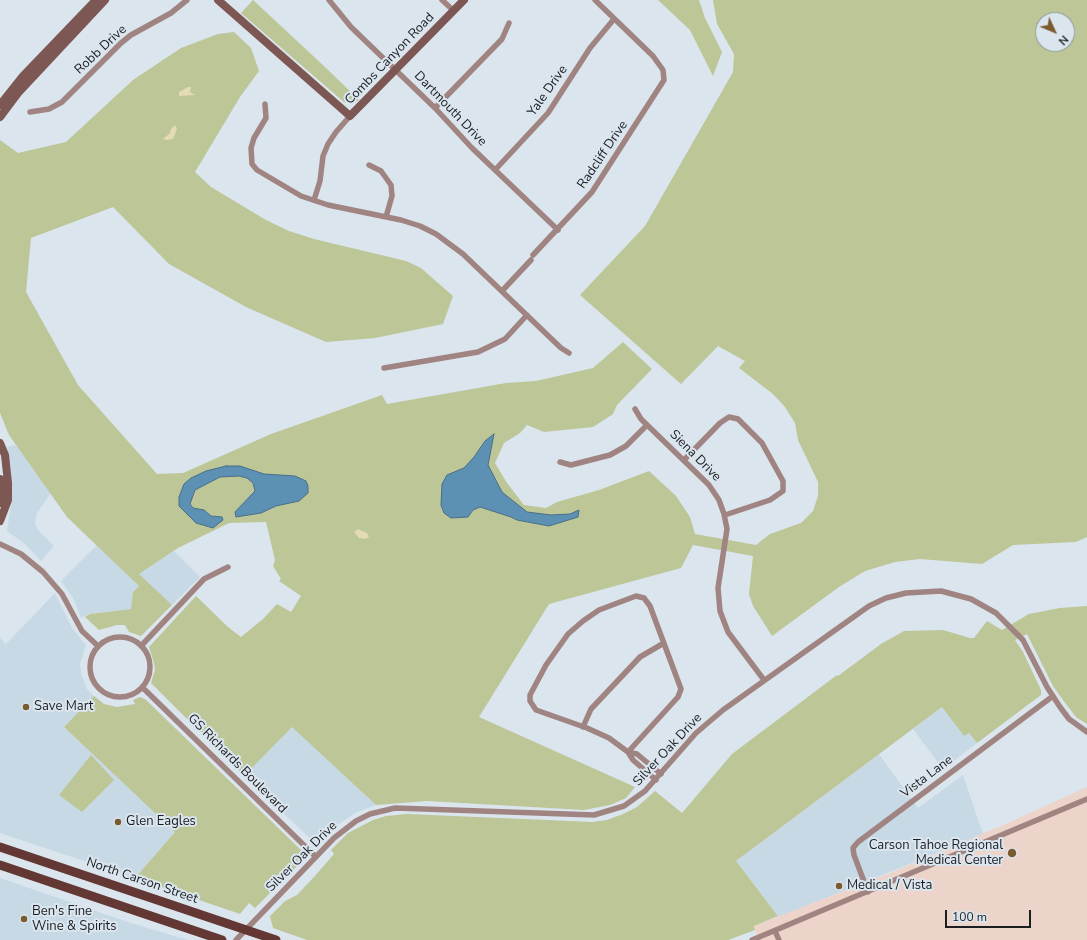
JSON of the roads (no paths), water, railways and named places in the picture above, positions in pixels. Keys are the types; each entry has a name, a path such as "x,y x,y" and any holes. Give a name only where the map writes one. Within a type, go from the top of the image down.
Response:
{"main road":[{"name":"North Carson Street","path":"0,847 276,940"},
{"path":"0,865 222,940"},
{"path":"78,891 86,876"}],"street":[{"path":"0,105 23,76 96,0"},
{"path":"0,117 18,93 105,0"},
{"name":"Robb Drive","path":"30,112 49,109 62,102 121,43 131,35 171,13 188,0"},
{"path":"218,0 350,116 328,144 324,156 320,182 314,200"},
{"name":"Dartmouth Drive","path":"329,0 351,27 397,70 494,170 558,230"},
{"path":"442,0 454,10"},
{"name":"Combs Canyon Road","path":"350,116 397,70 464,0"},
{"name":"Radcliff Drive","path":"502,291 592,192 662,85 663,70 653,56 595,0"},
{"name":"Yale Drive","path":"494,170 548,113 590,48 614,19"},
{"path":"435,108 502,39 509,23"},
{"path":"266,104 266,118 254,138 251,148 252,164 257,170 301,196 328,205 386,217 420,226 436,234 463,254 561,348 570,353"},
{"path":"369,165 382,171 391,185 392,196 386,217"},
{"path":"384,368 478,352 505,339 528,315"},
{"name":"Siena Drive","path":"635,409 647,425 709,485 725,516 727,529 726,545 718,588 720,611 728,632 764,680"},
{"path":"684,460 720,423 729,418 738,419 762,443 784,480 783,491 770,500 725,516"},
{"path":"560,462 571,465 610,455 626,446 647,425"},
{"path":"0,443 5,455 8,500 0,514"},
{"path":"0,479 0,502"},
{"path":"0,544 21,554 43,572 62,594 82,631 98,646"},
{"path":"141,646 204,579 228,567"},
{"name":"Silver Oak Drive","path":"238,938 344,829 363,817 383,810 411,808 594,815 624,806 645,792 706,724 764,680 869,606 886,598 906,593 941,591 958,595 983,605 996,613 1011,626 1031,653 1052,696 1069,719 1087,732"},
{"path":"628,752 680,695 681,686 649,603 638,596 630,597 599,610 568,634 546,665 530,695 530,701 536,710 583,726 609,738 628,752 637,754 661,774"},
{"path":"119,637 131,639 141,646 149,659 150,666 149,674 142,687 136,692 121,697 113,696 99,689 91,676 90,668 93,653 98,646 104,641 119,637"},
{"path":"583,726 591,709 640,657 664,643"},
{"name":"GS Richards Boulevard","path":"142,687 316,857"},
{"name":"Vista Lane","path":"868,892 854,855 853,848 858,842 1052,696"},
{"path":"628,752 632,760 656,780"},
{"path":"752,940 1087,799"},
{"path":"775,931 779,940"}],"water":[{"path":"494,434 488,465 502,492 527,512 551,515 570,514 579,510 578,517 549,526 517,520 480,507 473,510 468,517 451,518 444,513 441,505 442,484 447,475 464,468 485,441"},
{"path":"226,466 240,466 264,474 295,476 306,481 308,493 299,501 276,506 261,513 236,517 235,512 255,491 253,483 247,478 239,476 220,477 195,490 190,504 193,508 204,510 211,516 222,517 223,520 213,528 196,523 179,506 179,497 184,484 191,478 206,471"}],"place":[{"name":"Save Mart","path":"26,707"},
{"name":"Glen Eagles","path":"118,822"},
{"name":"Carson Tahoe Regional Medical Center","path":"1012,853"},
{"name":"Medical / Vista","path":"839,886"},
{"name":"Ben's Fine Wine & Spirits","path":"24,919"}]}
